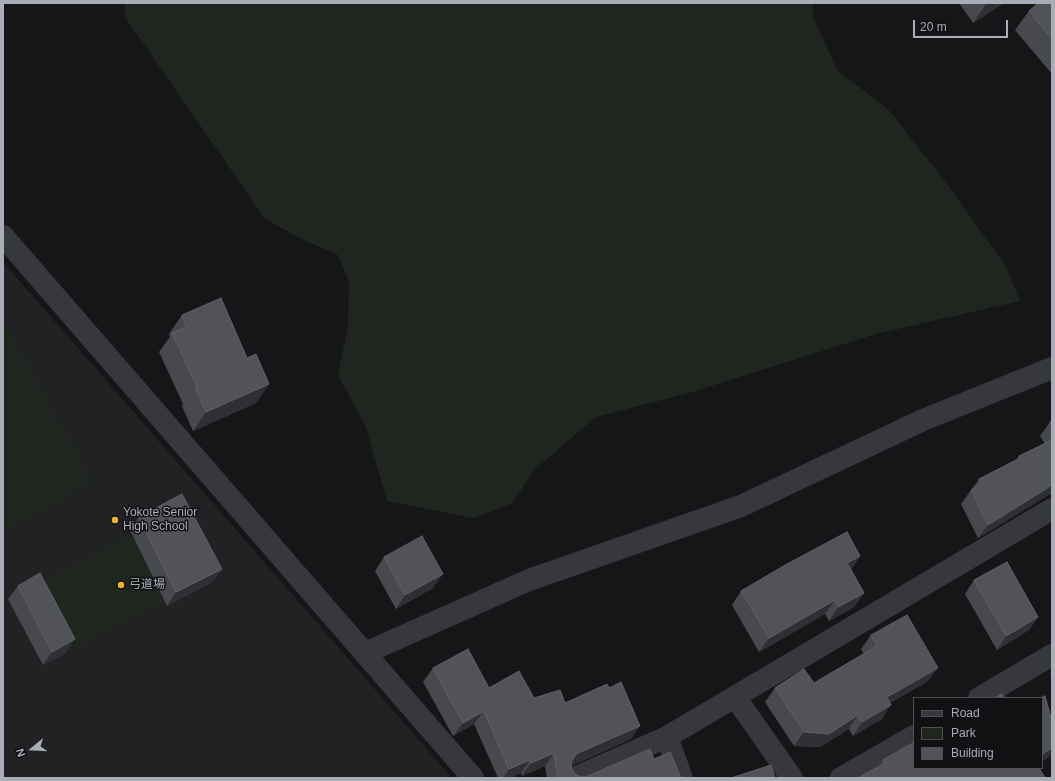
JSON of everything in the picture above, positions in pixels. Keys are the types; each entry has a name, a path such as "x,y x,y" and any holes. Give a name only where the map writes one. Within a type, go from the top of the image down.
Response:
{"street":[{"path":"3,236 473,778"},
{"path":"365,653 529,580 741,506 923,420 1052,368"},
{"path":"574,778 667,737 1052,509"},
{"path":"981,697 1052,655"},
{"path":"735,696 792,778"},
{"path":"667,737 682,778"},
{"path":"841,778 913,737"}],"shaded area":[{"name":"Yokote Senior High School","path":"3,262 452,778 3,778"}],"green space":[{"path":"125,3 813,3 813,17 838,71 888,109 947,184 1005,265 1020,301 876,334 689,393 596,417 534,470 512,504 473,518 387,501 365,425 338,375 348,326 349,282 338,255 306,241 265,219 125,17"},
{"path":"3,319 93,482 3,532"},
{"name":"弓道場","path":"131,534 165,602 43,665 8,599"}],"building":[{"path":"1038,3 1052,3 1052,39 1029,11"},
{"path":"221,298 247,358 256,354 269,384 206,412 195,387 197,386 172,333 187,327 182,315"},
{"path":"1052,440 1052,485 988,525 971,490 981,484 979,479 1020,458 1019,456"},
{"path":"182,494 222,569 176,592 139,517"},
{"path":"847,532 860,556 847,563 864,593 838,607 835,600 769,638 741,591 787,564"},
{"path":"422,536 443,574 405,595 384,557"},
{"path":"1007,562 1038,617 1006,636 974,580"},
{"path":"40,573 75,639 52,652 18,586"},
{"path":"907,615 938,668 887,697 891,705 862,722 858,715 829,734 804,732 775,688 804,669 814,683 877,646 871,635"},
{"path":"468,649 489,688 519,671 534,698 560,690 565,703 607,684 609,688 621,682 640,726 578,753 571,763 572,770 576,775 582,777 588,776 650,749 654,759 670,752 681,778 558,778 554,753 531,763 530,760 509,769 484,711 463,723 433,668"},
{"path":"1002,694 1004,697 997,697"},
{"path":"1045,696 1052,721 1052,748 1043,753 1043,697"},
{"path":"913,743 913,769 1040,769 1045,778 858,778 885,763 883,760"},
{"path":"771,765 775,778 731,778"}],"place":[{"name":"Yokote Senior High School","path":"115,520"},
{"name":"弓道場","path":"121,585"}]}
